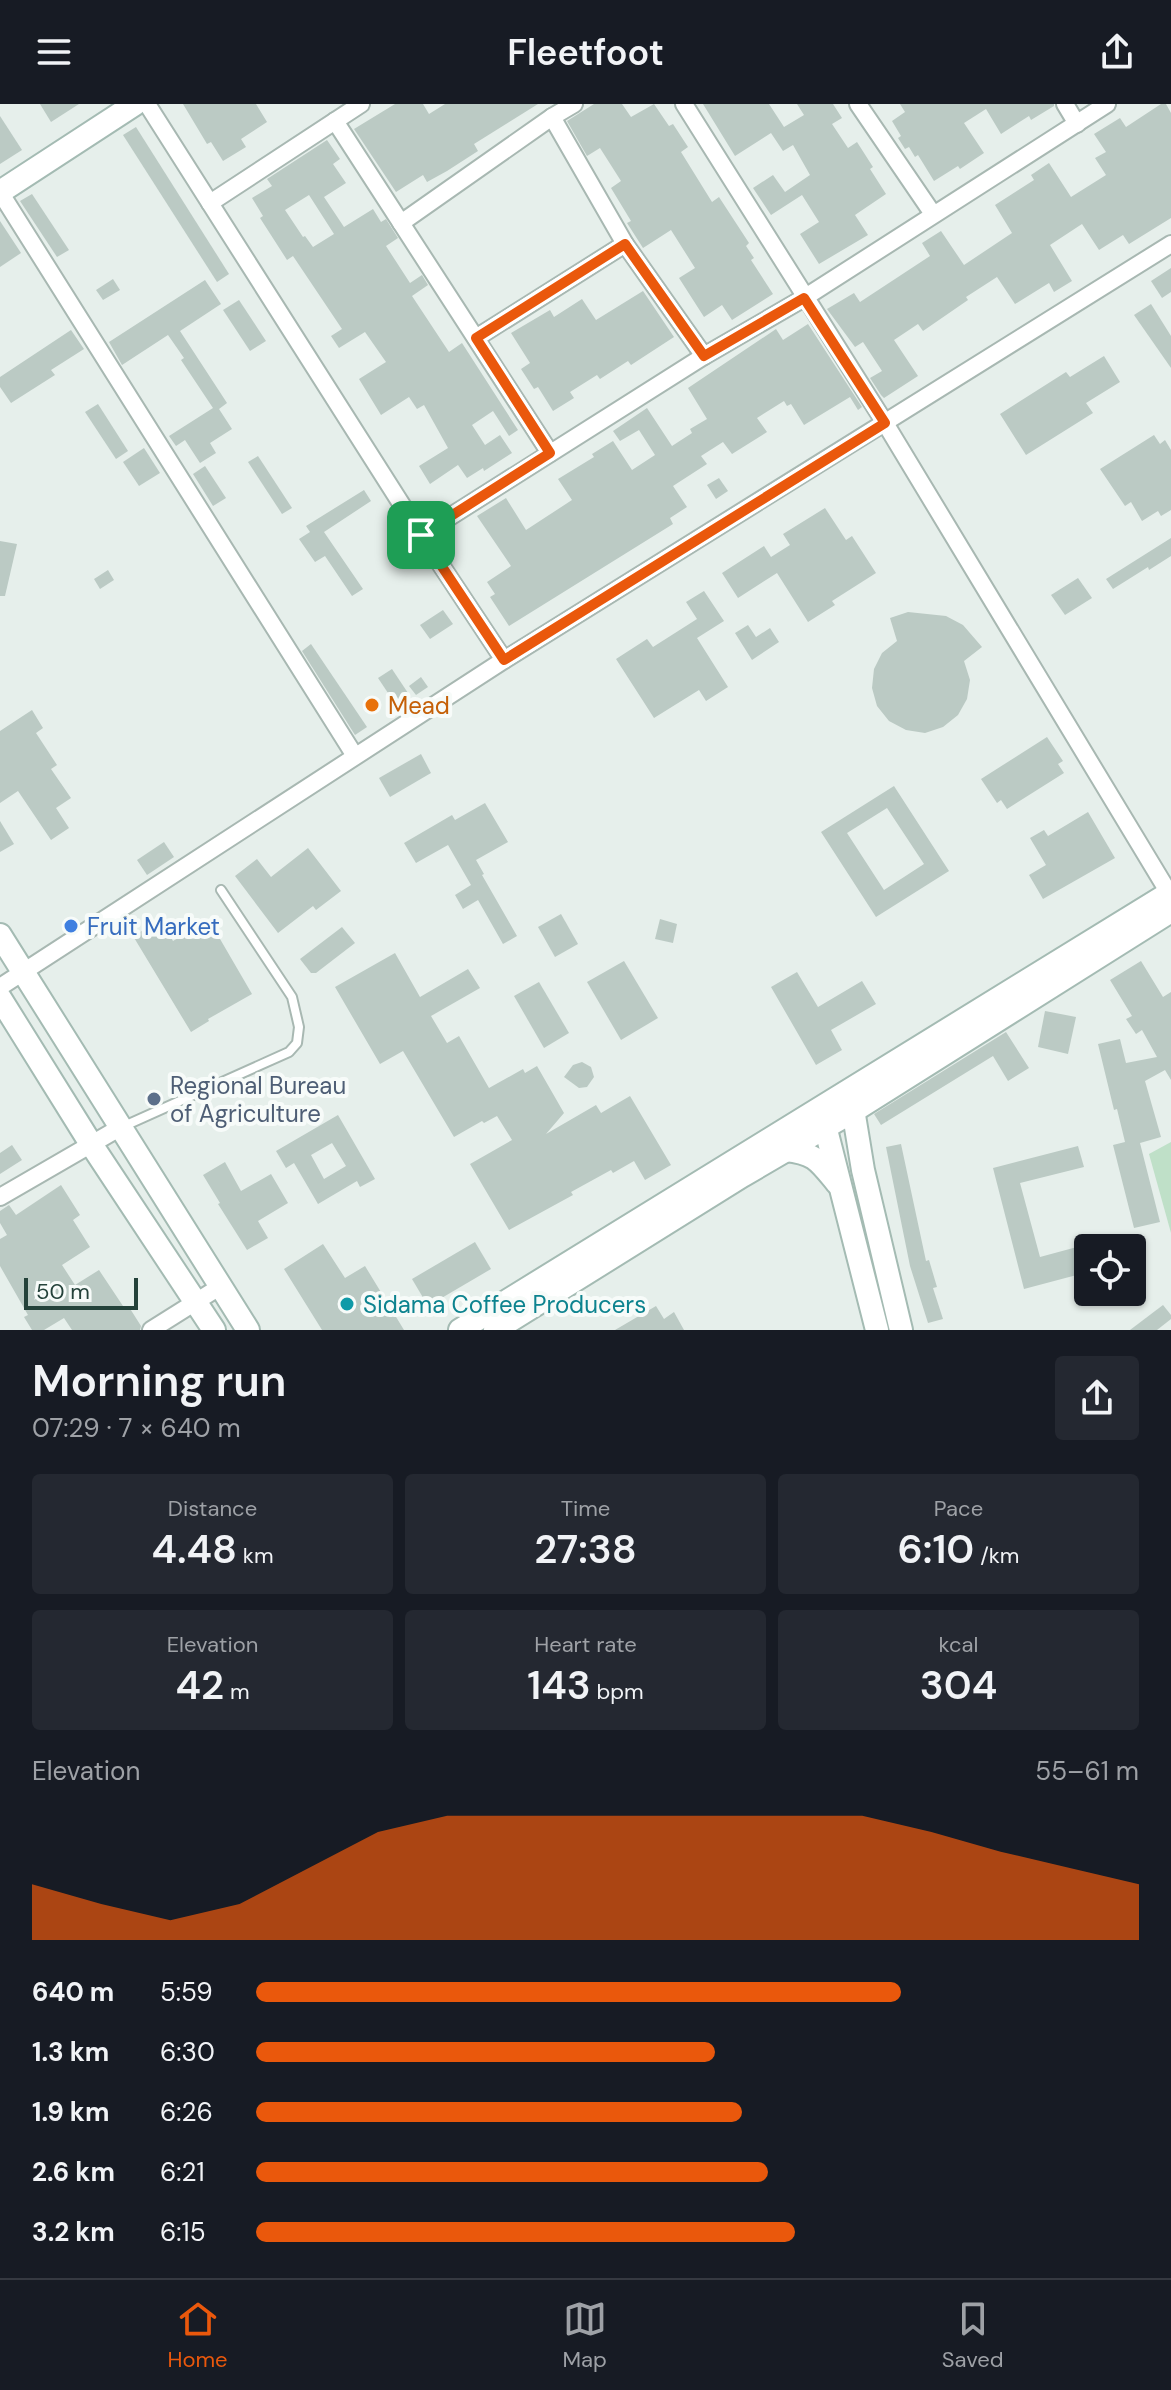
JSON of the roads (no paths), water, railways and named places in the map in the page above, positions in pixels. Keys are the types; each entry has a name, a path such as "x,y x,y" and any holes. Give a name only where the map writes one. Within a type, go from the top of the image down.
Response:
{"main road":[{"path":"0,192 135,104"},
{"path":"460,1330 852,1100 1170,898"},
{"path":"0,935 248,1330"},
{"path":"0,998 91,1144 214,1330"},
{"path":"852,1100 863,1170 901,1330"},
{"path":"495,1330 786,1150 823,1117"},
{"path":"823,1117 877,1330"},
{"path":"786,1150 803,1152 817,1159 840,1187"}],"street":[{"path":"147,104 504,660"},
{"path":"210,203 361,104"},
{"path":"401,223 574,104"},
{"path":"684,104 885,423 1170,898"},
{"path":"858,104 933,214"},
{"path":"1065,104 1077,124"},
{"path":"421,535 704,356 804,298 1107,104"},
{"path":"552,117 625,244 704,356"},
{"path":"335,121 550,453"},
{"path":"0,192 355,756"},
{"path":"476,338 625,244"},
{"path":"0,987 504,660 1171,244"},
{"path":"0,1197 121,1127"},
{"path":"151,1330 221,1286"}],"lane":[{"path":"121,1127 289,1052 297,1043 299,1027 292,997 221,890"}],"place":[{"name":"Mead","path":"372,705"},
{"name":"Fruit Market","path":"71,926"},
{"name":"Regional Bureau of Agriculture","path":"154,1099"},
{"name":"Sidama Coffee Producers","path":"347,1304"}]}
